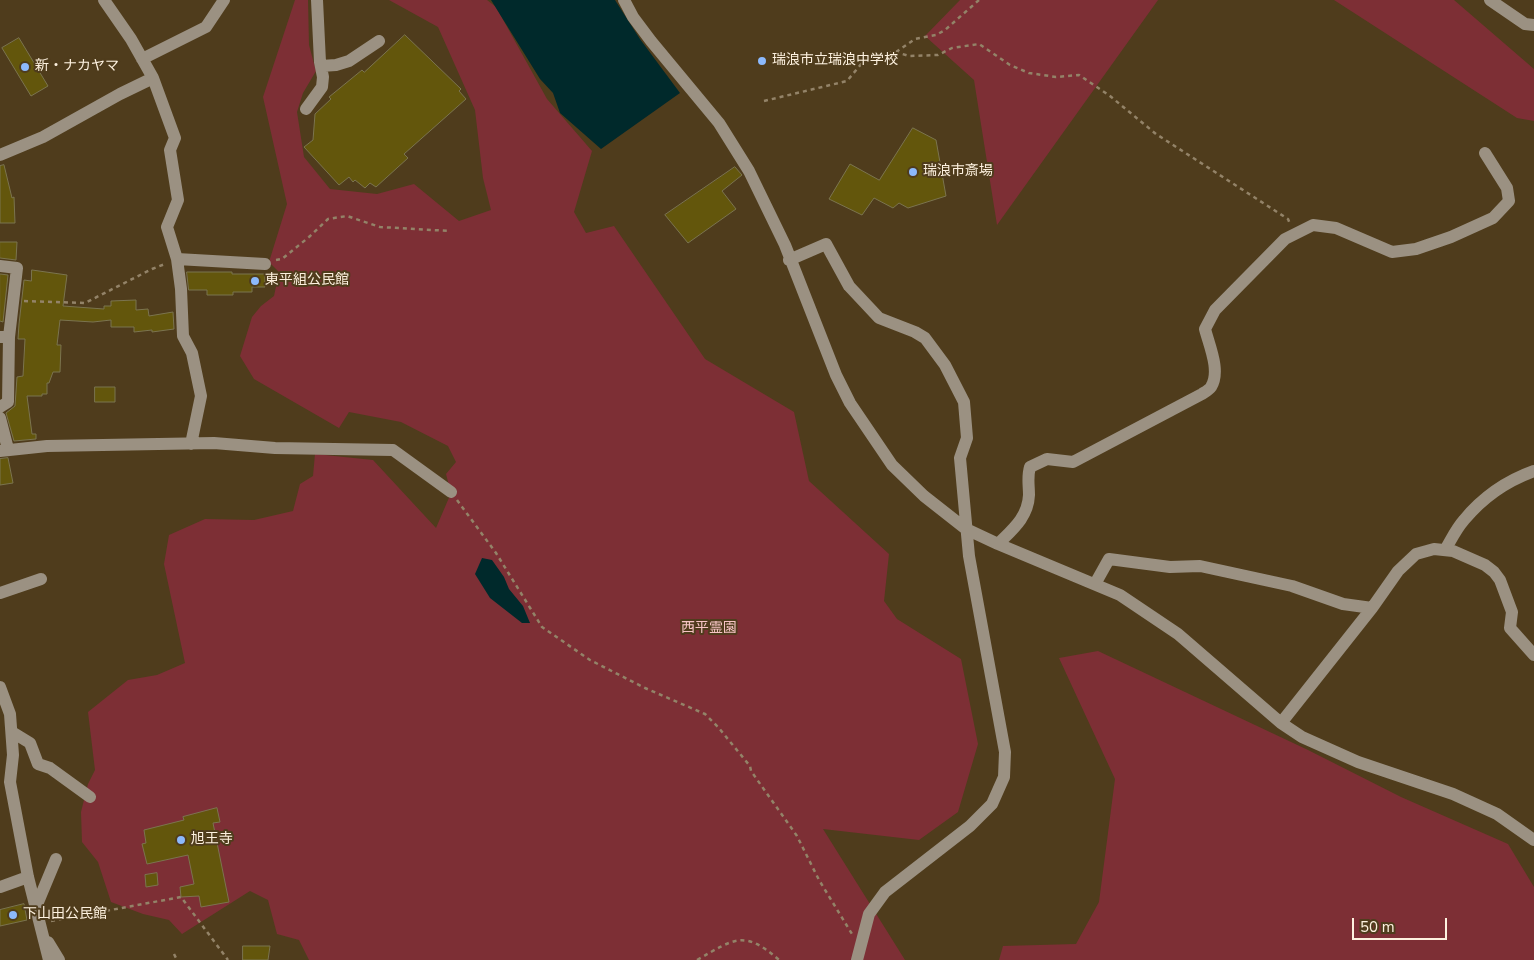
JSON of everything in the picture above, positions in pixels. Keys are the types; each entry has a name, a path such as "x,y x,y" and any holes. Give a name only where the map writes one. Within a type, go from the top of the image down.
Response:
{"street":[{"path":"104,0 131,39 153,78 175,138 170,150 178,200 167,226 177,259 181,290 183,336 192,353 201,396 190,444"},
{"path":"142,59 206,27 224,0"},
{"path":"306,109 322,87 324,77 321,66 317,0"},
{"path":"624,0 633,17 651,41 724,131 748,171 784,245 836,374 850,403 892,465 924,496 966,529 1120,595 1178,634 1282,723 1302,737 1358,762 1453,794 1497,814 1534,840"},
{"path":"1490,0 1525,24 1534,25"},
{"path":"321,66 336,65 349,61 379,41"},
{"path":"0,155 43,137 153,78"},
{"path":"998,544 1021,520 1027,507 1029,493 1027,476 1030,467 1047,459 1073,462 1211,388 1214,365 1205,329 1215,310 1286,240 1313,225 1336,228 1392,252 1416,249 1451,237 1493,218 1509,201 1507,188 1485,153"},
{"path":"789,260 826,244 850,286 879,318 915,332 925,338 945,365 964,402 967,438 960,458 969,556 1004,752 1004,777 992,804 970,826 885,892 869,914 859,946 857,960"},
{"path":"177,259 265,264"},
{"path":"0,266 17,268 13,301 4,337 8,402 0,407"},
{"path":"0,418 4,450 47,446 214,443 275,448 393,450 452,492"},
{"path":"1445,550 1462,521 1481,502 1509,481 1534,471"},
{"path":"1282,723 1372,608 1398,571 1416,554 1434,549 1453,551 1485,565 1494,572 1500,580 1512,612 1510,628 1534,655"},
{"path":"1095,584 1109,558 1170,567 1200,566 1292,586 1343,604 1372,608"},
{"path":"0,593 41,579"},
{"path":"0,686 10,714 12,732 13,755 5,784 49,960"},
{"path":"12,732 30,743 38,764 50,768 90,797"},
{"path":"36,907 56,859"},
{"path":"0,887 28,877"},
{"path":"41,928 59,960"}],"path":[{"path":"764,101 847,81 862,63 878,55 896,52 915,39 936,35 979,0"},
{"path":"896,52 909,56 938,55 952,48 979,44 1010,64 1029,73 1056,77 1079,74 1110,96 1156,134 1288,219 1294,235"},
{"path":"265,264 282,259 328,219 348,216 380,227 450,231"},
{"path":"13,301 85,303 152,269 177,259"},
{"path":"452,492 496,553 542,626 590,660 645,688 705,714 718,727 750,766 797,836 819,880 859,946"},
{"path":"41,928 181,897 228,960"},
{"path":"697,960 733,940 745,939 767,949 779,960"},
{"path":"174,954 177,960"}],"green space":[{"name":"西平霊園","path":"295,0 308,0 309,45 316,71 303,93 297,112 304,157 330,189 377,194 414,184 459,221 491,210 483,178 475,110 438,27 389,0 487,0 496,7 547,99 592,151 574,212 586,233 614,226 705,359 794,412 809,481 889,554 884,601 897,619 961,659 978,744 958,812 919,840 823,829 905,960 309,960 299,940 277,934 268,900 250,891 182,934 169,920 143,914 111,902 98,862 82,842 81,812 88,784 95,770 88,712 128,680 157,675 185,663 164,564 169,535 205,519 254,520 293,511 300,484 313,476 315,454 373,460 436,528 451,493 446,474 456,462 448,446 401,422 349,412 339,428 254,379 240,356 252,317 261,306 274,296 279,272 269,262 287,204 263,97"},
{"path":"960,0 1158,0 997,225 974,80 925,36"},
{"path":"1334,0 1454,0 1534,69 1534,121 1517,118"},
{"path":"1098,651 1308,750 1401,797 1508,844 1534,887 1534,960 999,960 1003,946 1076,944 1099,902 1115,779 1059,658"}],"water":[{"path":"491,0 615,0 640,39 680,93 601,149 560,113 553,93 540,79"},
{"path":"482,558 492,560 504,577 509,589 523,606 530,623 522,623 490,598 475,574"}],"building":[{"path":"405,35 461,89 459,91 466,99 404,154 408,158 376,187 370,183 365,188 355,180 353,182 349,177 339,185 304,147 313,140 315,114 331,99 329,97 362,70 364,72"},
{"name":"新・ナカヤマ","path":"19,38 48,86 31,96 2,48"},
{"name":"瑞浪市斎場","path":"913,128 936,140 946,196 908,208 899,203 893,208 874,198 862,215 829,199 850,164 879,180"},
{"path":"4,165 12,198 14,197 15,223 0,223 0,166"},
{"path":"735,167 742,175 722,191 736,209 688,243 665,215"},
{"path":"0,242 17,242 16,260 0,258"},
{"path":"32,270 67,275 63,306 104,309 104,306 111,306 111,301 136,300 136,310 148,309 149,316 173,312 174,329 134,332 134,327 111,327 111,320 93,322 60,320 57,345 61,345 60,372 53,372 49,383 47,383 47,394 27,396 32,434 36,434 36,439 14,441 6,413 15,406 17,377 23,376 25,339 18,339 19,324 24,280 31,281"},
{"path":"187,272 265,274 265,287 252,287 252,292 233,292 233,295 207,295 207,290 189,290"},
{"path":"0,274 8,275 3,322 0,321"},
{"path":"95,387 115,387 115,402 95,402"},
{"path":"8,458 13,483 0,485 0,459"},
{"name":"旭王寺","path":"217,808 220,822 213,823 229,902 201,907 199,896 181,897 180,887 194,884 188,855 147,864 142,844 146,843 144,830 184,820 183,817"},
{"path":"157,873 158,885 146,887 145,875"},
{"name":"下山田公民館","path":"24,904 27,920 0,926 0,910"},
{"path":"243,946 270,946 268,960 243,960"}],"place":[{"name":"瑞浪市立瑞浪中学校","path":"762,61"},
{"name":"新・ナカヤマ","path":"25,67"},
{"name":"瑞浪市斎場","path":"913,172"},
{"name":"東平組公民館","path":"255,281"},
{"name":"旭王寺","path":"181,840"},
{"name":"下山田公民館","path":"13,915"}]}
